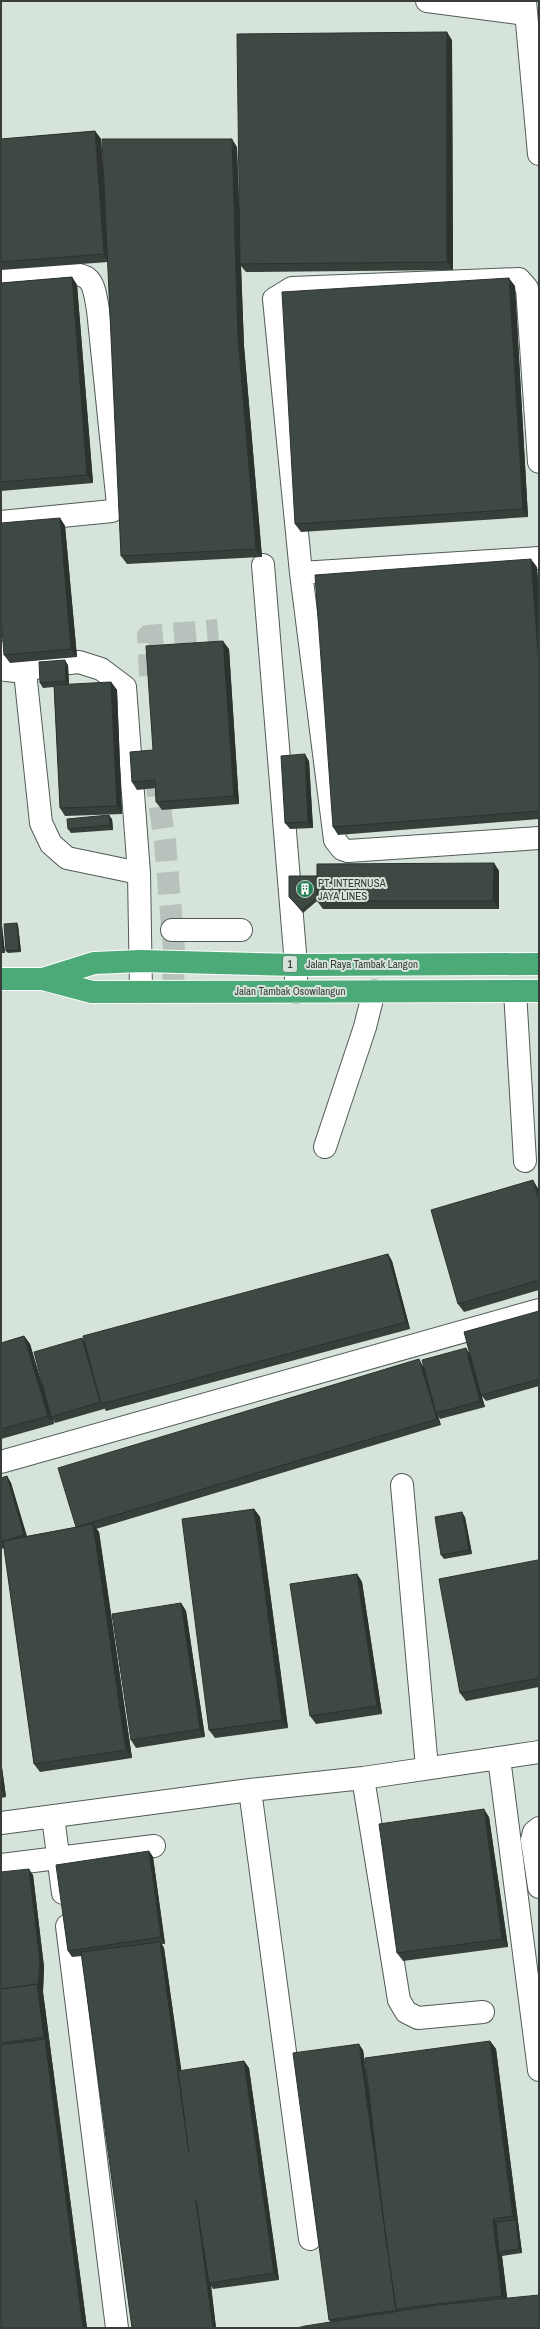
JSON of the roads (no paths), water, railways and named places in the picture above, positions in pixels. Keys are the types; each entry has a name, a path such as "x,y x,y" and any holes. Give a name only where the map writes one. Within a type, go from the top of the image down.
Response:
{"highway":[{"name":"Jalan Raya Tambak Langon","path":"43,979 94,963 141,961 296,964 539,964"},
{"name":"1","path":"1,979 43,979"},
{"name":"Jalan Tambak Osowilangun","path":"43,979 92,992 539,991"}],"lane":[{"path":"427,1 525,7 539,154"},
{"path":"1,276 76,274 88,279 94,290 98,310 118,505 112,511 1,522"},
{"path":"539,462 527,288 519,279 292,288 284,290 274,299 301,573 335,840 338,845 348,851 539,838"},
{"path":"301,573 539,558"},
{"path":"264,565 296,964 296,992"},
{"path":"1,652 6,670 25,672 40,666 79,662 101,669 125,687 139,873 141,992"},
{"path":"25,672 41,823 51,844 67,858 139,873"},
{"path":"172,930 241,930"},
{"path":"325,1147 365,1028 374,991"},
{"path":"515,991 525,1161"},
{"path":"1,1462 539,1310"},
{"path":"402,1485 427,1768"},
{"path":"1,1823 250,1790 363,1778 539,1752"},
{"path":"499,1758 539,2070"},
{"path":"363,1778 399,2000 406,2012 418,2018 483,2012"},
{"path":"250,1790 310,2239"},
{"path":"53,1817 117,2328"},
{"path":"539,1828 534,1832 532,1840 539,1887"},
{"path":"1,1865 154,1846"}],"tunnel":[{"path":"150,676 148,636 218,630"},
{"path":"155,774 165,842 174,949 173,992"}],"place":[{"name":"PT. INTERNUSA JAYA LINES","path":"305,889"}]}
